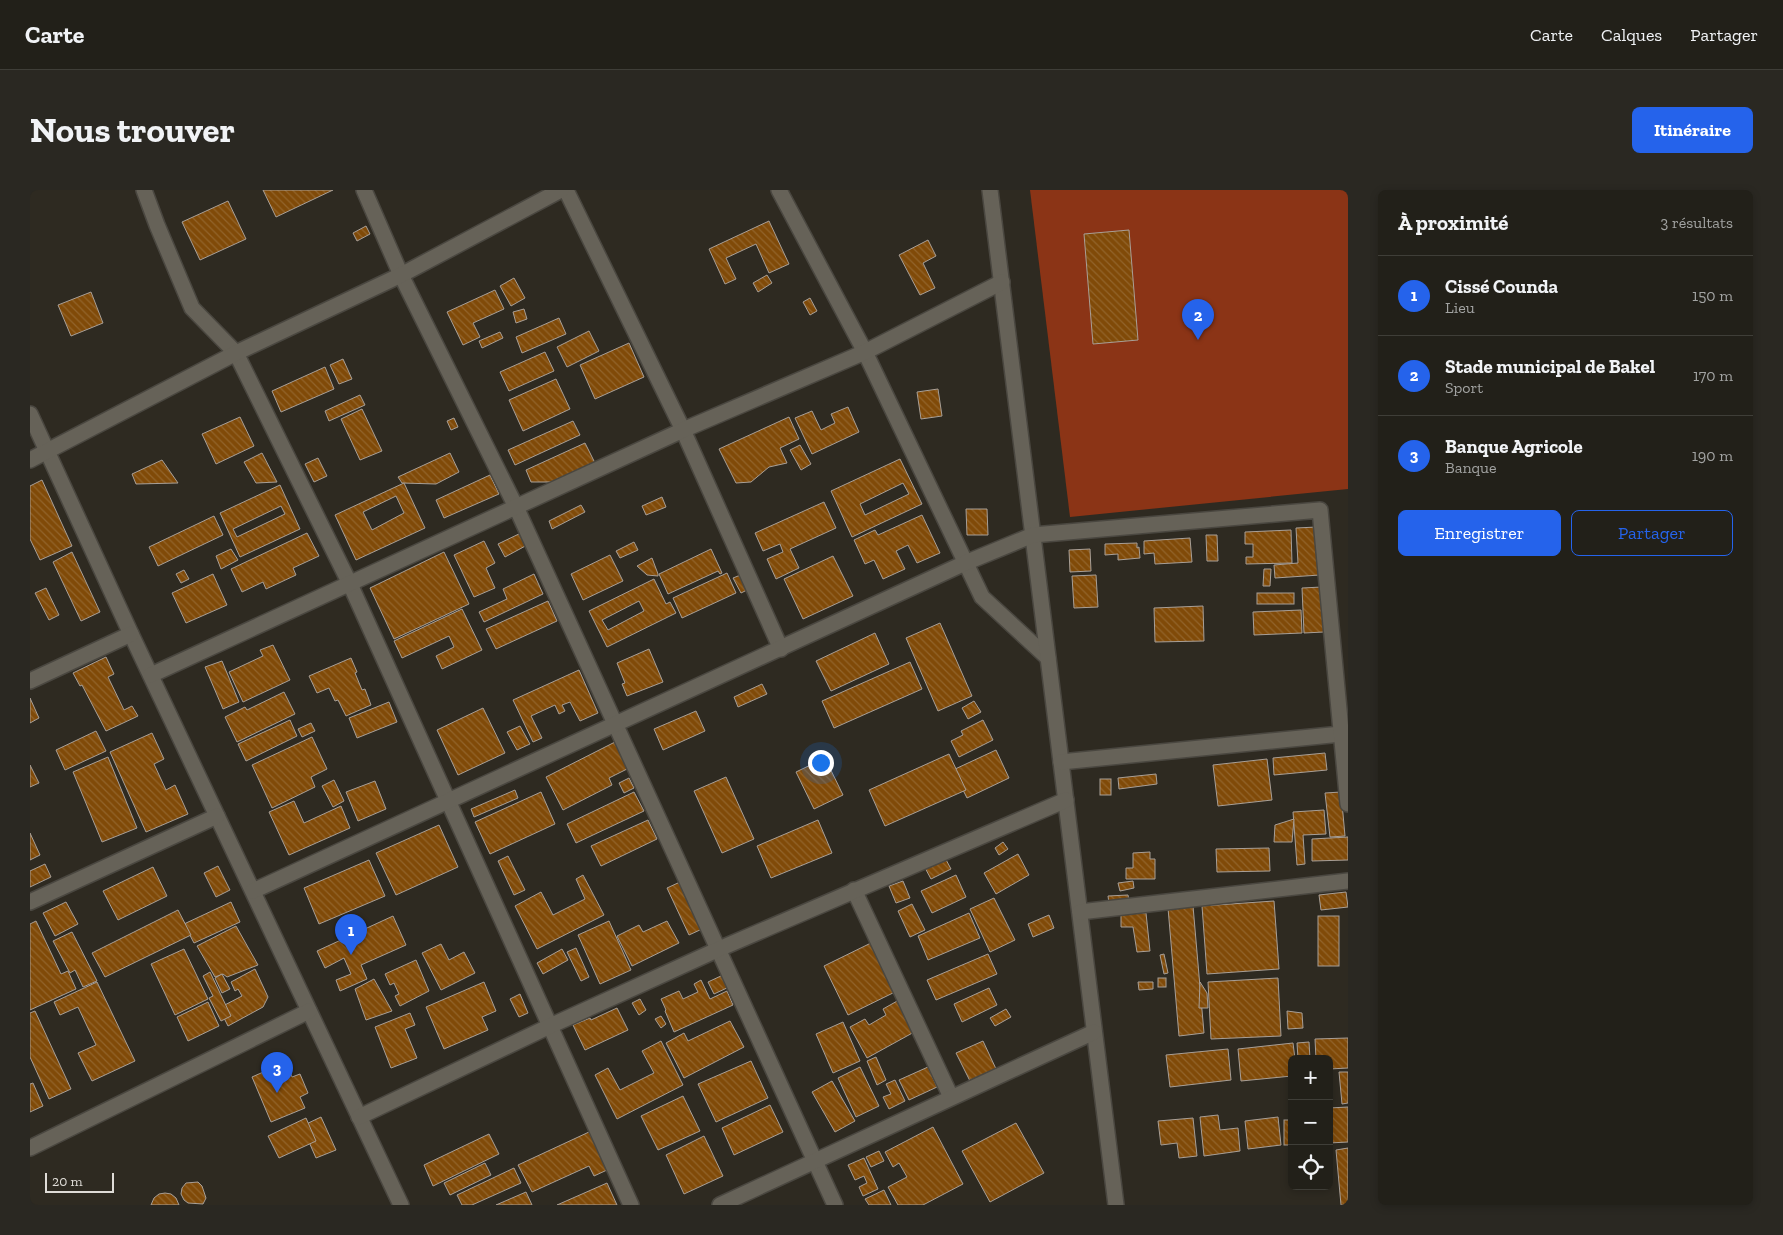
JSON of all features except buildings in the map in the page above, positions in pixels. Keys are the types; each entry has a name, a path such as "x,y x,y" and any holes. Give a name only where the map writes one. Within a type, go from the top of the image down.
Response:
{"street":[{"path":"144,190 192,308 236,353 350,584 631,1205"},
{"path":"364,190 401,275 516,507 835,1205"},
{"path":"30,460 236,353 401,275 561,190"},
{"path":"566,190 683,430 781,648"},
{"path":"779,190 866,352 982,597 1048,658"},
{"path":"990,190 1116,1205"},
{"path":"151,675 683,430 866,352 1002,282"},
{"path":"30,414 131,634 401,1205"},
{"path":"253,891 965,563 1033,535 1320,510 1341,734 1346,755 1348,804"},
{"path":"30,681 131,634"},
{"path":"1061,762 1341,734"},
{"path":"360,1117 550,1026 719,949 1066,800"},
{"path":"30,902 218,816"},
{"path":"1080,912 1348,881"},
{"path":"854,890 951,1097"},
{"path":"30,1148 310,1012"},
{"path":"720,1205 1094,1032"}],"shaded area":[{"path":"1030,190 1348,190 1348,489 1070,517"}],"place":[{"name":"Stade municipal de Bakel","path":"1198,340"},
{"name":"Cissé Counda","path":"351,955"},
{"name":"Banque Agricole","path":"277,1093"}]}
